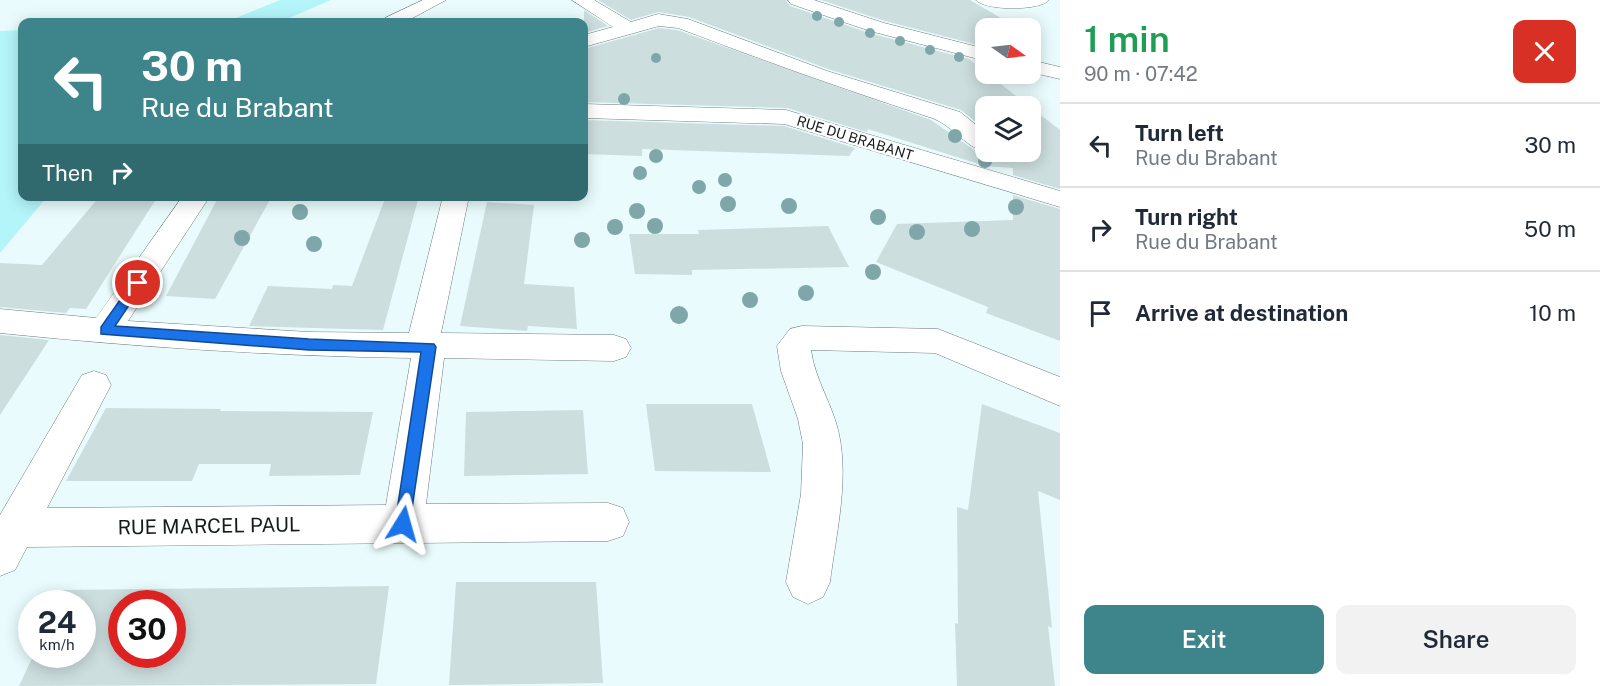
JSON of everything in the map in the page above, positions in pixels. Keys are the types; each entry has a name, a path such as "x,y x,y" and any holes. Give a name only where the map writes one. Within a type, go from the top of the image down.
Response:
{"street":[{"path":"400,18 437,0"},
{"path":"581,0 627,27"},
{"path":"797,0 877,27 975,52"},
{"path":"985,0 1011,3 1040,0"},
{"path":"588,40 627,27 668,20 700,29 820,75 952,117 975,136"},
{"path":"1041,69 1060,73"},
{"name":"RUE DU BRABANT","path":"588,111 786,117 1060,199"},
{"path":"1004,162 1015,175 1014,185"},
{"path":"105,331 194,201"},
{"path":"403,524 425,347 455,201"},
{"path":"0,321 105,331 309,344 614,348"},
{"path":"808,582 821,475 822,445 816,416 795,357 794,346 802,338 938,341 1060,392"},
{"name":"RUE MARCEL PAUL","path":"8,541 93,385"},
{"name":"RUE MARCEL PAUL","path":"8,541 403,524 608,522"}],"shaded area":[{"path":"280,0 331,0 289,18 236,18"},
{"path":"18,30 18,201 44,201 0,253 0,31"}],"building":[{"path":"598,0 786,0 790,6 869,33 969,59 975,64 975,84 1001,84 1016,96 975,96 975,121 961,110 828,69 689,17 658,12 631,20"},
{"path":"821,0 970,0 1001,18 975,18 975,44 885,21"},
{"path":"584,10 608,26 588,32 588,18 584,18"},
{"path":"659,28 677,30 931,120 975,150 975,162 1041,162 1041,115 1060,130 1060,189 1013,175 1013,168 985,166 868,129 867,132 787,108 588,102 588,48"},
{"path":"588,120 784,126 855,148 849,156 642,149 642,156 588,154"},
{"path":"1013,195 1060,209 1060,341 986,313 988,307 876,262 897,224 1013,220"},
{"path":"96,201 155,201 86,309 70,308 66,313 0,307 0,263 42,265"},
{"path":"216,201 269,201 215,299 166,296"},
{"path":"384,201 418,201 383,330 249,326 268,286 332,289 333,285 352,286"},
{"path":"487,202 534,205 524,284 574,287 577,329 528,326 527,331 460,326"},
{"path":"828,226 849,267 692,270 692,275 635,274 629,234 699,234 698,230"},
{"path":"0,335 49,340 0,415"},
{"path":"646,404 752,404 771,472 655,471"},
{"path":"982,404 1060,433 1060,500 1038,491 1052,628 1048,626 1055,686 957,686 955,623 958,624 957,507 968,510"},
{"path":"106,408 373,412 360,475 269,476 271,464 199,464 192,481 66,481"},
{"path":"583,410 588,474 464,476 466,412"},
{"path":"456,582 596,582 603,683 449,685"},
{"path":"389,586 376,684 19,686 27,668 96,668 96,590 63,590"}],"route":[{"path":"138,283 105,331 309,344 429,347 403,524"}]}
